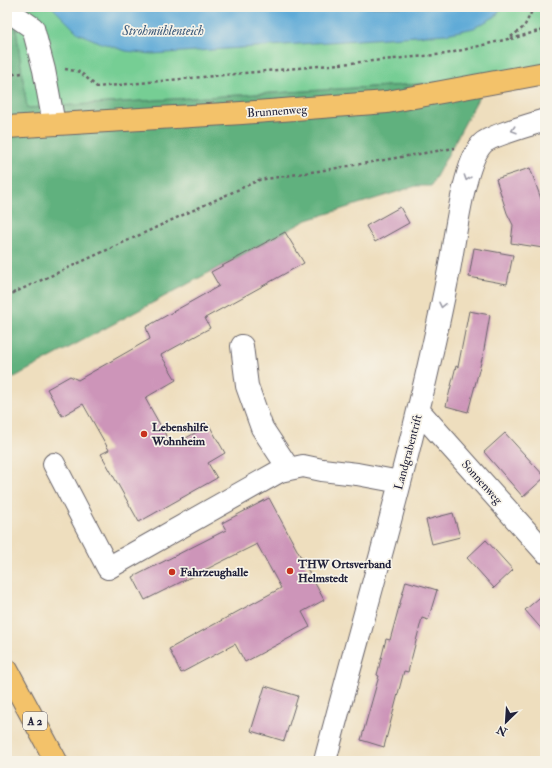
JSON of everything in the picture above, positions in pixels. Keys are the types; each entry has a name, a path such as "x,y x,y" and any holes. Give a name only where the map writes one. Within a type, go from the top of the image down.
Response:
{"main road":[{"name":"Brunnenweg","path":"7,127 227,114 387,102 545,73"},
{"name":"A 2","path":"7,670 56,761"}],"street":[{"path":"7,10 33,28 44,70 54,124"},
{"path":"483,143 545,120"},
{"name":"Landgrabentrift","path":"324,761 419,411 449,271 464,189 474,157 483,143"},
{"path":"242,346 247,386 262,428 289,469"},
{"name":"Sonnenweg","path":"419,411 545,552"},
{"path":"54,464 108,568 280,471 303,466 400,482"}],"path":[{"path":"508,40 524,26 533,7"},
{"path":"44,70 66,69 80,72 97,87 446,54 508,40 542,30 545,26"},
{"path":"542,30 545,38"},
{"path":"7,296 259,180 347,167 483,143"}],"green space":[{"path":"7,7 545,7 545,70 488,80 26,108 16,29"},
{"path":"7,7 16,29 27,108 488,80 431,186 416,186 307,220 7,381"}],"water":[{"name":"Strohmühlenteich","path":"52,7 501,7 496,16 474,28 446,34 152,54 126,51 78,33"}],"building":[{"path":"530,168 545,210 543,248 511,243 513,225 507,213 496,179"},
{"path":"400,207 409,223 375,242 366,226"},
{"name":"Lebenshilfe Wohnheim","path":"285,232 304,263 205,318 210,328 161,355 176,380 145,398 172,446 209,425 225,453 208,463 217,478 139,522 101,454 109,450 83,404 62,416 47,389 70,376 78,380 150,339 146,327 219,286 211,272"},
{"path":"474,248 513,255 507,284 469,277"},
{"path":"469,311 490,315 483,355 468,412 446,406 456,366 458,367"},
{"path":"505,433 545,477 523,497 484,452"},
{"name":"THW Ortsverband Helmstedt","path":"269,498 324,600 302,612 310,627 245,662 235,644 181,673 169,649 281,588 257,544 145,600 133,577 226,530 222,523"},
{"path":"453,513 460,537 432,544 426,520"},
{"path":"486,540 513,570 494,588 467,558"},
{"path":"406,581 437,590 428,620 422,618 408,672 404,671 384,747 361,740 379,676 377,675 386,639 390,640"},
{"path":"545,593 545,633 525,610"},
{"path":"265,686 298,696 284,741 251,731"}],"place":[{"name":"Lebenshilfe Wohnheim","path":"144,434"},
{"name":"THW Ortsverband Helmstedt","path":"290,571"},
{"name":"Fahrzeughalle","path":"172,572"}]}
